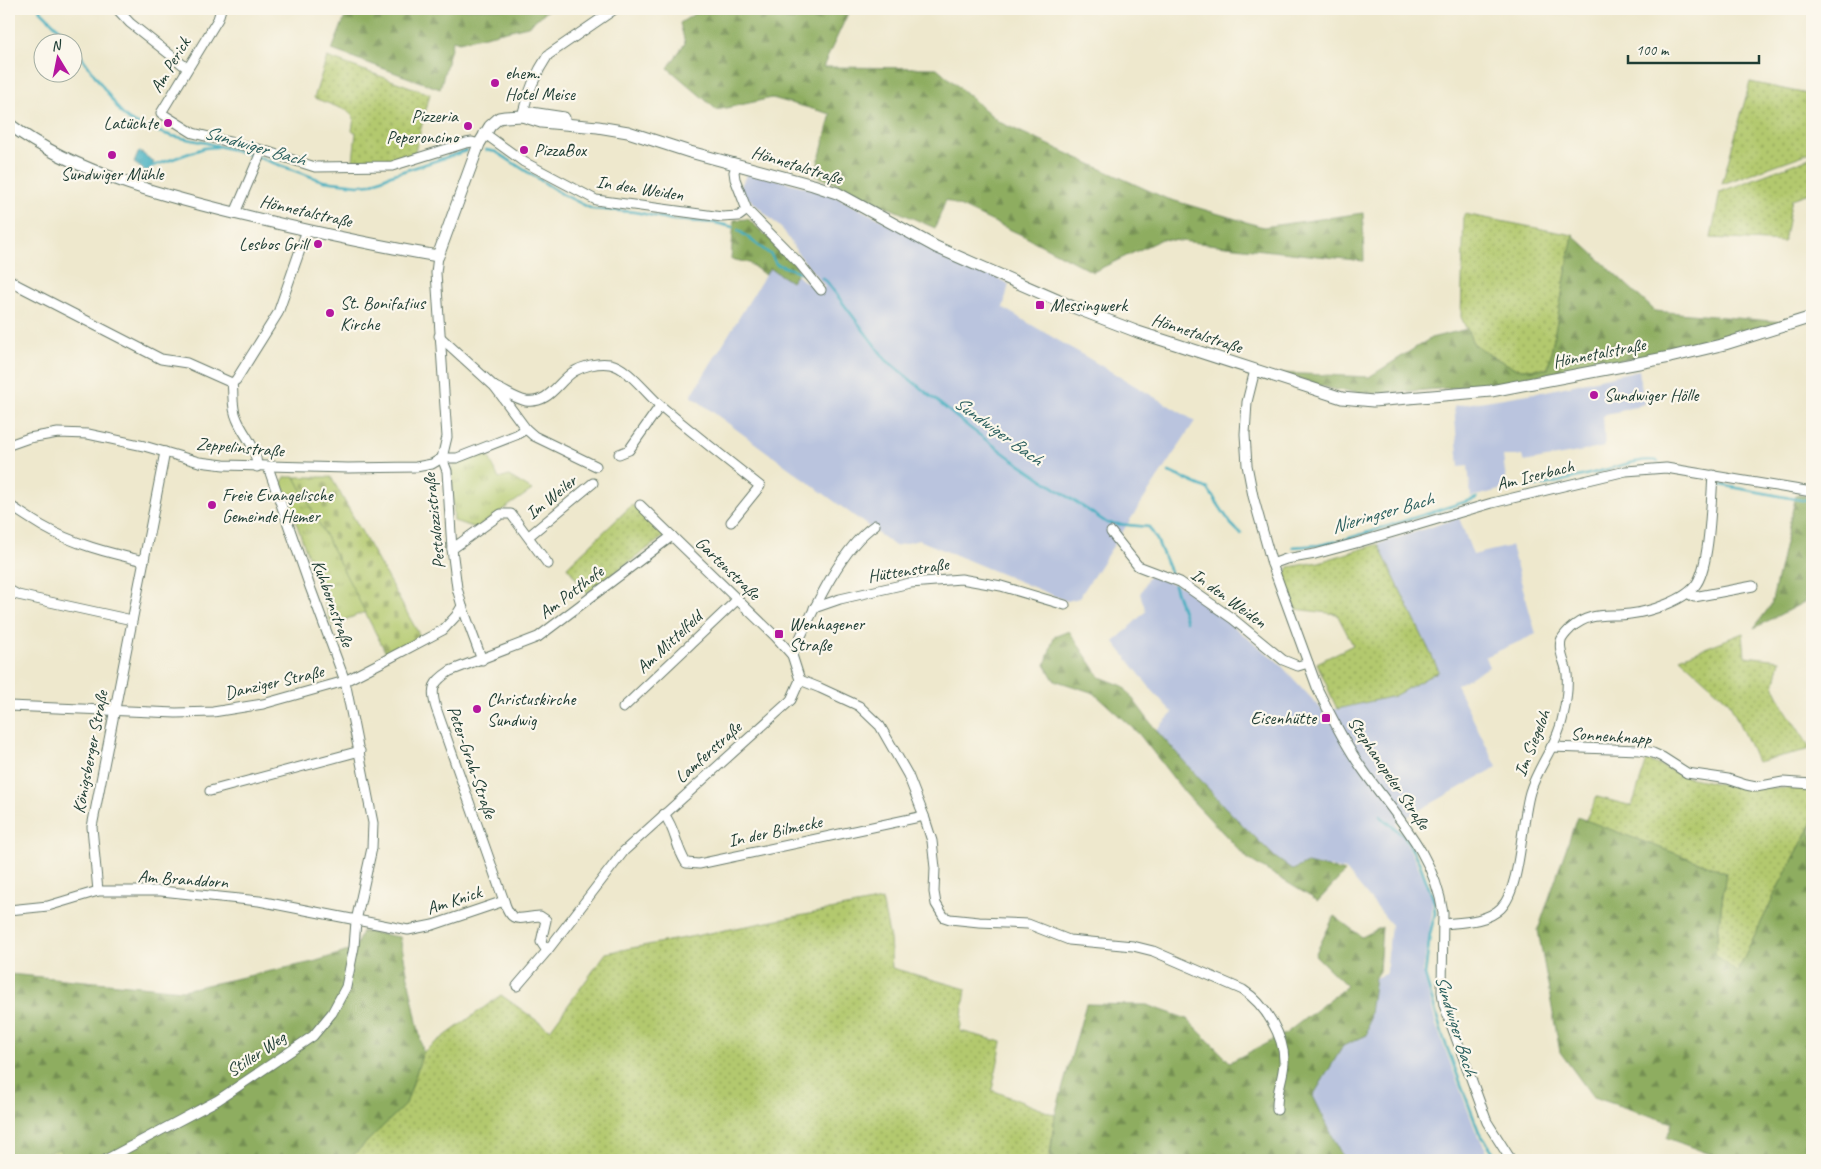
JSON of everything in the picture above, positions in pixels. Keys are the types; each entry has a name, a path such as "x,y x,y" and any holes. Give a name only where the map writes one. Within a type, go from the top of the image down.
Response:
{"main road":[{"name":"Hönnetalstraße","path":"9,124 44,146 78,163 124,182 182,200 366,243 438,256 484,133 500,118 513,115 522,116 531,113 543,114 628,132 813,185 836,193 936,247 1042,295 1138,332 1255,370 1342,398 1373,402 1491,391 1725,344 1812,317"}],"street":[{"path":"117,9 130,23 187,68"},
{"name":"Am Perick","path":"221,9 218,19 161,112 193,133 260,155"},
{"path":"522,116 525,103 541,65 548,55 615,9"},
{"name":"In den Weiden","path":"484,133 524,162 596,200 722,217 739,216 747,210"},
{"path":"235,213 260,155 309,166 332,168 351,165 392,166 466,143 479,144"},
{"path":"737,164 734,172 735,179 747,210 800,263 821,290"},
{"path":"257,467 255,451 236,419 232,407 232,383 236,380 278,313 307,230"},
{"name":"Pestalozzistraße","path":"438,256 436,273 439,336 447,437 442,458 448,471 452,549 457,588 482,660"},
{"path":"9,279 16,285 161,359 187,363 232,383"},
{"name":"Gartenstraße","path":"439,336 495,387 526,429 534,436 596,466"},
{"name":"Gartenstraße","path":"495,387 525,401 541,400 558,388 572,373 598,364 611,364 625,372 660,406 760,486 731,522"},
{"name":"Stephanopeler Straße","path":"1255,370 1247,402 1246,449 1253,496 1272,564 1308,663 1325,703 1360,766 1412,835 1437,888 1442,903 1442,992 1444,1005 1487,1122 1510,1160"},
{"path":"619,454 629,450 660,406"},
{"path":"442,458 457,458 516,435 526,429"},
{"name":"Zeppelinstraße","path":"9,445 58,430 88,434 199,462 257,467 416,467 432,464 442,458"},
{"name":"Königsberger Straße","path":"98,891 92,827 165,452"},
{"name":"Kuhbornstraße","path":"268,467 345,681 360,751 373,823 373,837 356,921"},
{"name":"Am Iserbach","path":"1272,564 1356,543 1492,503 1626,471 1666,468 1812,492"},
{"path":"1713,475 1702,574 1688,594 1694,597 1753,586"},
{"name":"Im Weiler","path":"528,536 593,483"},
{"path":"9,505 43,526 71,540 144,562"},
{"name":"Gartenstraße","path":"640,505 738,599 792,655"},
{"name":"Im Weiler","path":"452,549 501,514 511,514 548,564"},
{"path":"875,525 863,533 843,560 814,608 792,655 800,680 859,706 880,726 908,775 924,816 932,841 936,904 944,917 979,922 1028,924 1069,940 1133,946 1154,952 1243,990 1255,997 1281,1040 1284,1064 1276,1096 1277,1110"},
{"name":"In den Weiden","path":"1111,532 1138,566 1180,582 1233,619 1284,660 1298,666 1308,663"},
{"name":"Am Potthofe","path":"482,660 538,637 672,536"},
{"name":"Hüttenstraße","path":"814,608 840,599 910,583 961,579 1001,586 1065,605"},
{"path":"9,590 18,595 132,620"},
{"name":"Im Siegeloh","path":"1443,924 1475,920 1495,914 1504,904 1513,888 1530,790 1551,747 1563,716 1567,676 1560,648 1561,639 1577,624 1594,616 1631,614 1645,611 1688,594"},
{"name":"Am Mittelfeld","path":"623,708 738,599"},
{"name":"Danziger Straße","path":"9,706 176,713 214,712 263,704 345,681 443,630 456,616 462,606"},
{"name":"Peter-Grah-Straße","path":"482,660 450,671 440,678 433,686 433,697 504,901"},
{"name":"Lamferstraße","path":"517,986 624,851 791,700 800,680"},
{"name":"Sonnenknapp","path":"1551,747 1653,752 1687,773 1728,779 1751,786 1783,782 1812,784"},
{"path":"210,790 360,751"},
{"name":"In der Bilmecke","path":"664,814 672,825 679,851 686,863 699,864 924,816"},
{"name":"Am Branddorn","path":"9,910 48,906 98,891 161,891 259,900 356,921"},
{"name":"Am Knick","path":"356,921 408,930 433,925 504,901 509,915 513,918 540,916 546,920 541,942 546,951"},
{"name":"Stiller Weg","path":"106,1160 218,1100 245,1080 313,1036 332,1013 346,987 354,947 356,921"}],"shaded area":[{"path":"747,174 775,179 830,194 1009,284 1003,308 1195,421 1079,598 1067,601 919,540 895,546 691,396 770,267 791,282 796,275 819,292 825,287 797,252 784,231 739,189"},
{"path":"1639,370 1644,404 1603,416 1605,447 1524,462 1522,456 1503,456 1507,488 1471,497 1468,466 1459,467 1454,406 1547,391"},
{"path":"1459,518 1473,555 1511,546 1536,634 1485,657 1489,667 1456,685 1497,767 1396,823 1423,876 1432,900 1432,914 1423,971 1436,1025 1476,1132 1492,1160 1399,1160 1395,1158 1344,1160 1313,1096 1343,1046 1367,1035 1374,980 1386,974 1391,924 1346,870 1307,863 1293,870 1276,858 1223,805 1156,730 1173,713 1151,689 1114,642 1146,611 1140,594 1149,576 1183,587 1278,662 1324,712 1394,696 1439,671 1378,544"}],"green space":[{"path":"325,9 549,9 528,26 459,42 453,40 440,89 332,50 345,17"},
{"path":"702,9 850,9 823,67 937,68 999,122 1165,198 1263,227 1363,213 1364,261 1162,239 1093,272 1024,236 946,200 935,228 815,175 831,114 772,98 717,110 668,68 685,43 680,23"},
{"path":"327,57 430,94 414,155 392,162 353,161 356,132 352,131 354,118 348,111 314,98"},
{"path":"1750,82 1812,95 1812,152 1722,184"},
{"path":"1812,157 1812,192 1792,199 1784,242 1711,238 1720,192"},
{"path":"1464,214 1573,235 1548,369 1517,369 1493,357 1473,343 1461,317"},
{"path":"748,219 784,252 798,268 791,282 770,268 765,275 749,263 731,259 734,220"},
{"path":"1573,235 1655,311 1783,322 1637,357 1487,385 1377,394 1335,390 1281,373 1369,377 1431,338 1467,329 1473,343 1493,357 1517,369 1548,369"},
{"path":"486,450 499,479 509,476 532,490 476,528 454,521 451,470 456,460"},
{"path":"285,477 295,477 365,612 332,625 282,482"},
{"path":"295,477 331,477 421,638 387,655"},
{"path":"1796,495 1812,497 1812,598 1754,628 1771,605"},
{"path":"632,505 666,535 587,593 567,567"},
{"path":"1378,544 1439,671 1394,696 1337,709 1317,663 1353,645 1337,614 1295,609 1284,577 1289,567 1319,562"},
{"path":"1069,631 1100,677 1123,686 1156,730 1223,805 1276,858 1293,870 1307,863 1345,872 1318,901 1248,859 1185,793 1139,734 1094,693 1054,680 1045,665 1054,637"},
{"path":"1743,633 1745,656 1780,660 1774,687 1785,709 1811,749 1757,762 1729,702 1680,658"},
{"path":"1647,760 1683,776 1726,785 1812,790 1812,824 1779,885 1737,973 1715,955 1726,872 1585,821 1597,797 1632,806"},
{"path":"1577,817 1726,872 1715,954 1737,973 1779,885 1812,824 1812,1160 1726,1160 1667,1138 1672,1123 1593,1097 1560,1052 1538,930"},
{"path":"882,900 890,939 892,968 966,989 960,1031 1002,1042 992,1090 1055,1115 1049,1160 348,1160 406,1104 423,1052 501,995 550,1030 606,953"},
{"path":"1334,916 1362,937 1382,927 1379,971 1375,977 1367,1035 1343,1046 1313,1096 1344,1160 1050,1160 1055,1115 1086,1004 1147,1005 1187,1019 1230,1062 1285,1034 1347,986 1315,955"},
{"path":"362,931 400,937 423,1052 406,1104 348,1160 242,1160 243,1156 231,1160 60,1160 61,1149 9,1159 9,974 183,990 313,962 355,949"},
{"path":"61,1149 60,1160 9,1160 9,1159"}],"water":[{"path":"139,151 154,162 147,172 134,163"}],"waterway":[{"name":"Sundwiger Bach","path":"39,9 62,32"},
{"name":"Sundwiger Bach","path":"82,57 122,114 129,120 146,128 172,136 252,155 323,181 358,185 370,184 388,176 466,151"},
{"path":"150,167 204,148 217,147"},
{"name":"Sundwiger Bach","path":"486,150 496,152 562,194 592,209 635,212 673,220 716,223 733,227"},
{"name":"Sundwiger Bach","path":"738,230 771,255 776,264 803,273"},
{"name":"Sundwiger Bach","path":"822,278 886,360 970,428 1012,459 1107,523 1149,527 1157,540 1171,574"},
{"name":"Nieringser Bach","path":"1527,488 1631,463 1658,461"},
{"name":"Sundwiger Bach","path":"1169,472 1208,489 1231,524 1241,534"},
{"name":"Nieringser Bach","path":"1721,485 1812,502"},
{"name":"Nieringser Bach","path":"1293,547 1319,545 1343,540 1477,498"},
{"name":"Sundwiger Bach","path":"1174,585 1186,621"},
{"name":"Sundwiger Bach","path":"1380,816 1405,837 1419,862 1434,901 1435,914 1430,934 1425,975 1442,1034 1479,1132 1499,1160"}],"place":[{"name":"ehem. Hotel Meise","path":"495,83"},
{"name":"Latüchte","path":"168,123"},
{"name":"Pizzeria Peperoncino","path":"468,126"},
{"name":"PizzaBox","path":"524,150"},
{"name":"Sundwiger Mühle","path":"112,155"},
{"name":"Lesbos Grill","path":"318,244"},
{"name":"Messingwerk","path":"1040,305"},
{"name":"St. Bonifatius Kirche","path":"330,313"},
{"name":"Sundwiger Hölle","path":"1594,395"},
{"name":"Freie Evangelische Gemeinde Hemer","path":"212,505"},
{"name":"Wenhagener Straße","path":"779,634"},
{"name":"Christuskirche Sundwig","path":"477,709"},
{"name":"Eisenhütte","path":"1326,718"}]}
